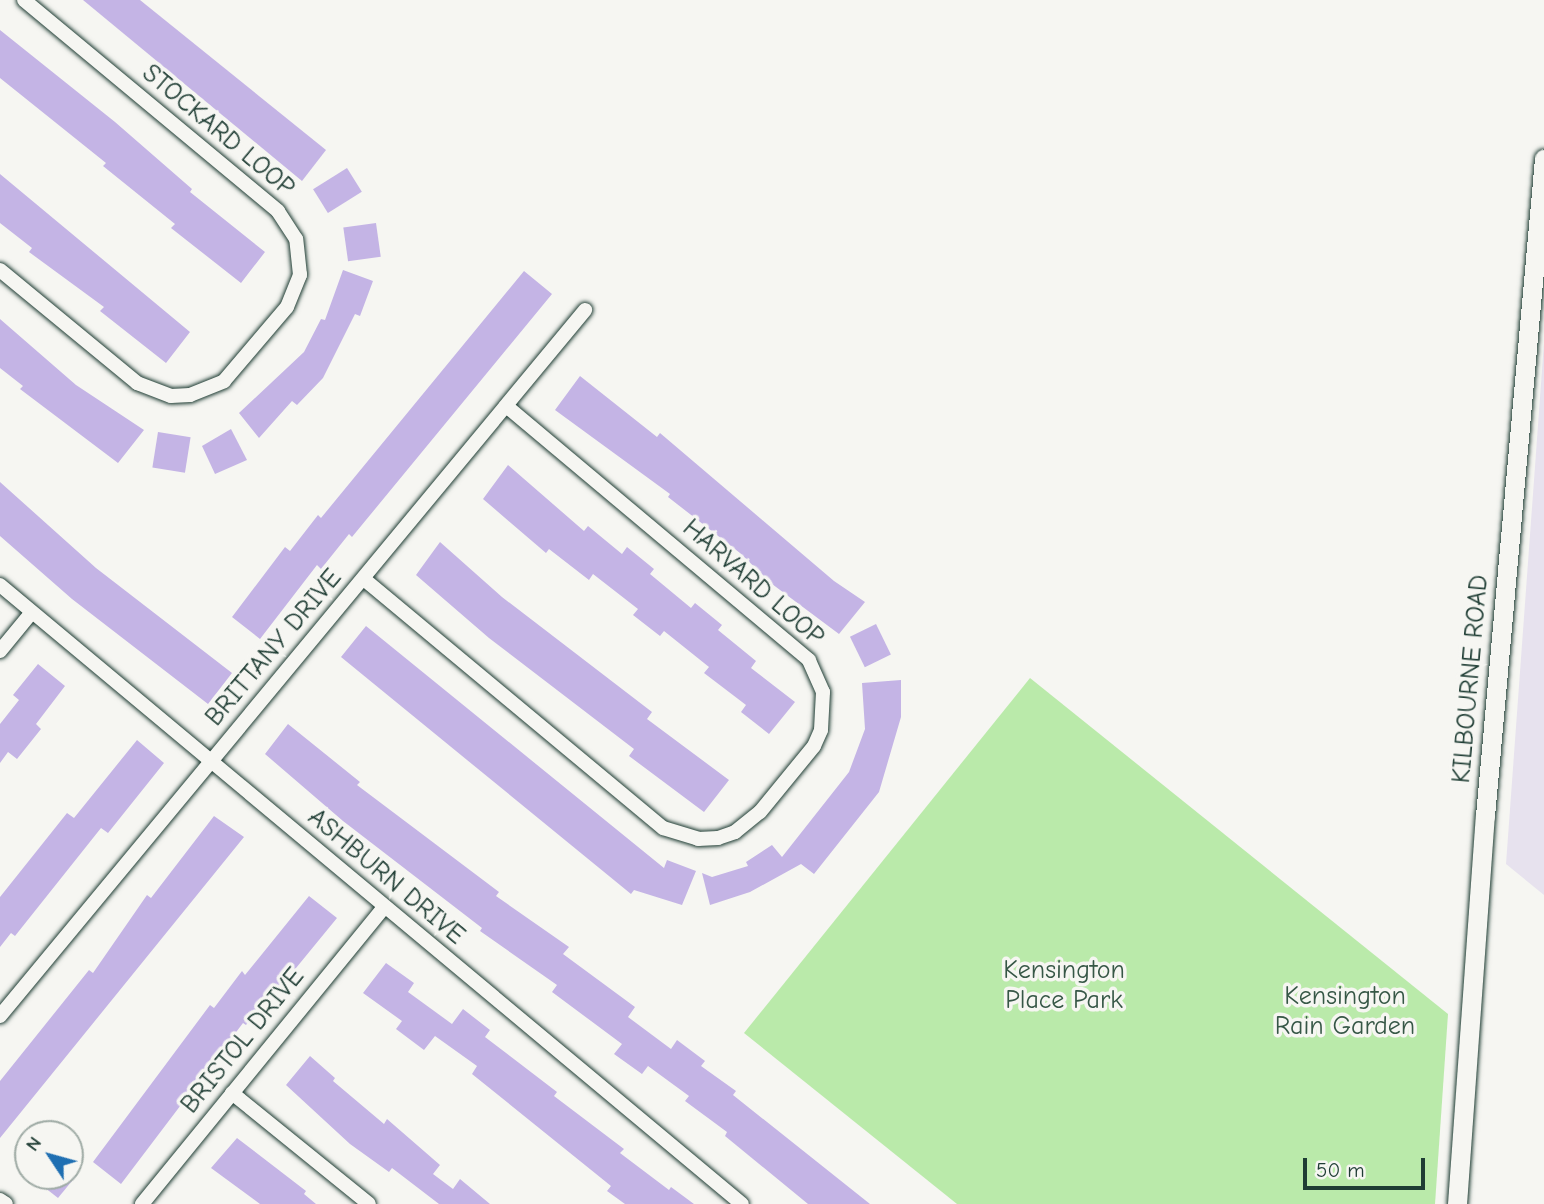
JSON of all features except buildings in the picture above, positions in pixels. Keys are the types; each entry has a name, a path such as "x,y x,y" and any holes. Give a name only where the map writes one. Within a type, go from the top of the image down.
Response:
{"main road":[{"name":"KILBOURNE ROAD","path":"1457,1204 1485,816 1544,159"}],"street":[{"name":"STOCKARD LOOP","path":"0,270 137,383 171,396 208,390 224,381 287,307 300,275 296,239 278,211 24,0"},
{"name":"BRITTANY DRIVE","path":"0,1016 210,761 365,579 585,310"},
{"name":"HARVARD LOOP","path":"365,579 663,828 698,839 718,838 735,832 760,813 814,746 821,730 825,712 818,674 798,649 506,406"},
{"name":"ASHBURN DRIVE","path":"0,585 383,908 742,1204"},
{"path":"0,651 33,612"},
{"name":"BRISTOL DRIVE","path":"142,1204 383,908"},
{"path":"232,1093 369,1204"},
{"path":"0,1200 5,1204"}],"shaded area":[{"path":"1544,343 1544,895 1506,864"}],"green space":[{"name":"Kensington Place Park","path":"1030,678 1448,1014 1435,1204 957,1204 744,1033"}],"park label":[{"name":"Kensington Rain Garden","path":"1345,1012"}]}
